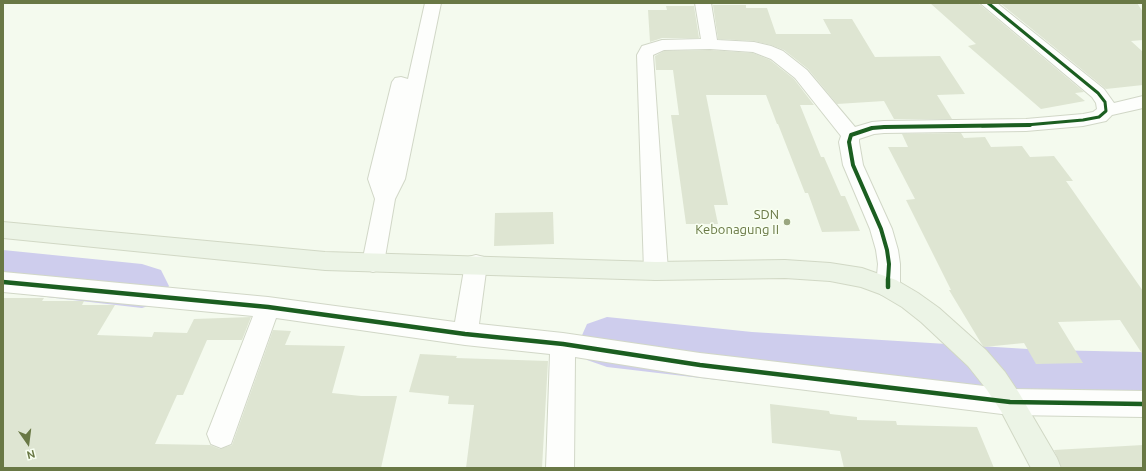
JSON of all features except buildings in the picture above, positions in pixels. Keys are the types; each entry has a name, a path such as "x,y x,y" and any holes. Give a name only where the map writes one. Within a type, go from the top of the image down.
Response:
{"main road":[{"path":"3,230 317,260 372,263 475,275 785,269 830,272 862,278 888,287 930,315 977,358 996,380 1047,468"}],"street":[{"path":"385,199 378,179 420,3"},
{"path":"372,263 385,199 395,179 434,3"},
{"path":"703,3 710,44"},
{"path":"988,3 1098,93 1105,102 1106,111"},
{"path":"656,271 645,55 648,50 662,45 710,44 766,50 776,55 801,74 851,135"},
{"path":"851,135 872,128 884,127 1026,125 1082,120 1099,117 1106,111 1143,102"},
{"path":"1126,107 1143,120"},
{"path":"851,135 849,142 853,164 881,229 887,250 889,264 888,287"},
{"path":"466,331 475,275"},
{"path":"3,282 268,307 563,344 700,365 1010,402 1143,404"},
{"path":"221,434 268,307"},
{"path":"560,468 563,344"}],"waterway":[{"path":"3,271 142,286"},
{"path":"607,342 752,358 1044,377 1143,379"}],"cycle path":[{"path":"888,287 889,264 887,250 881,229 853,165 849,142 851,135 872,128 884,127 1026,125 1083,120 1099,117 1106,111 1105,102 1098,93 988,3"},
{"path":"3,282 268,307 465,334 563,344 700,365 1010,402 1143,404"}],"place":[{"name":"SDN Kebonagung II","path":"787,222"}]}
